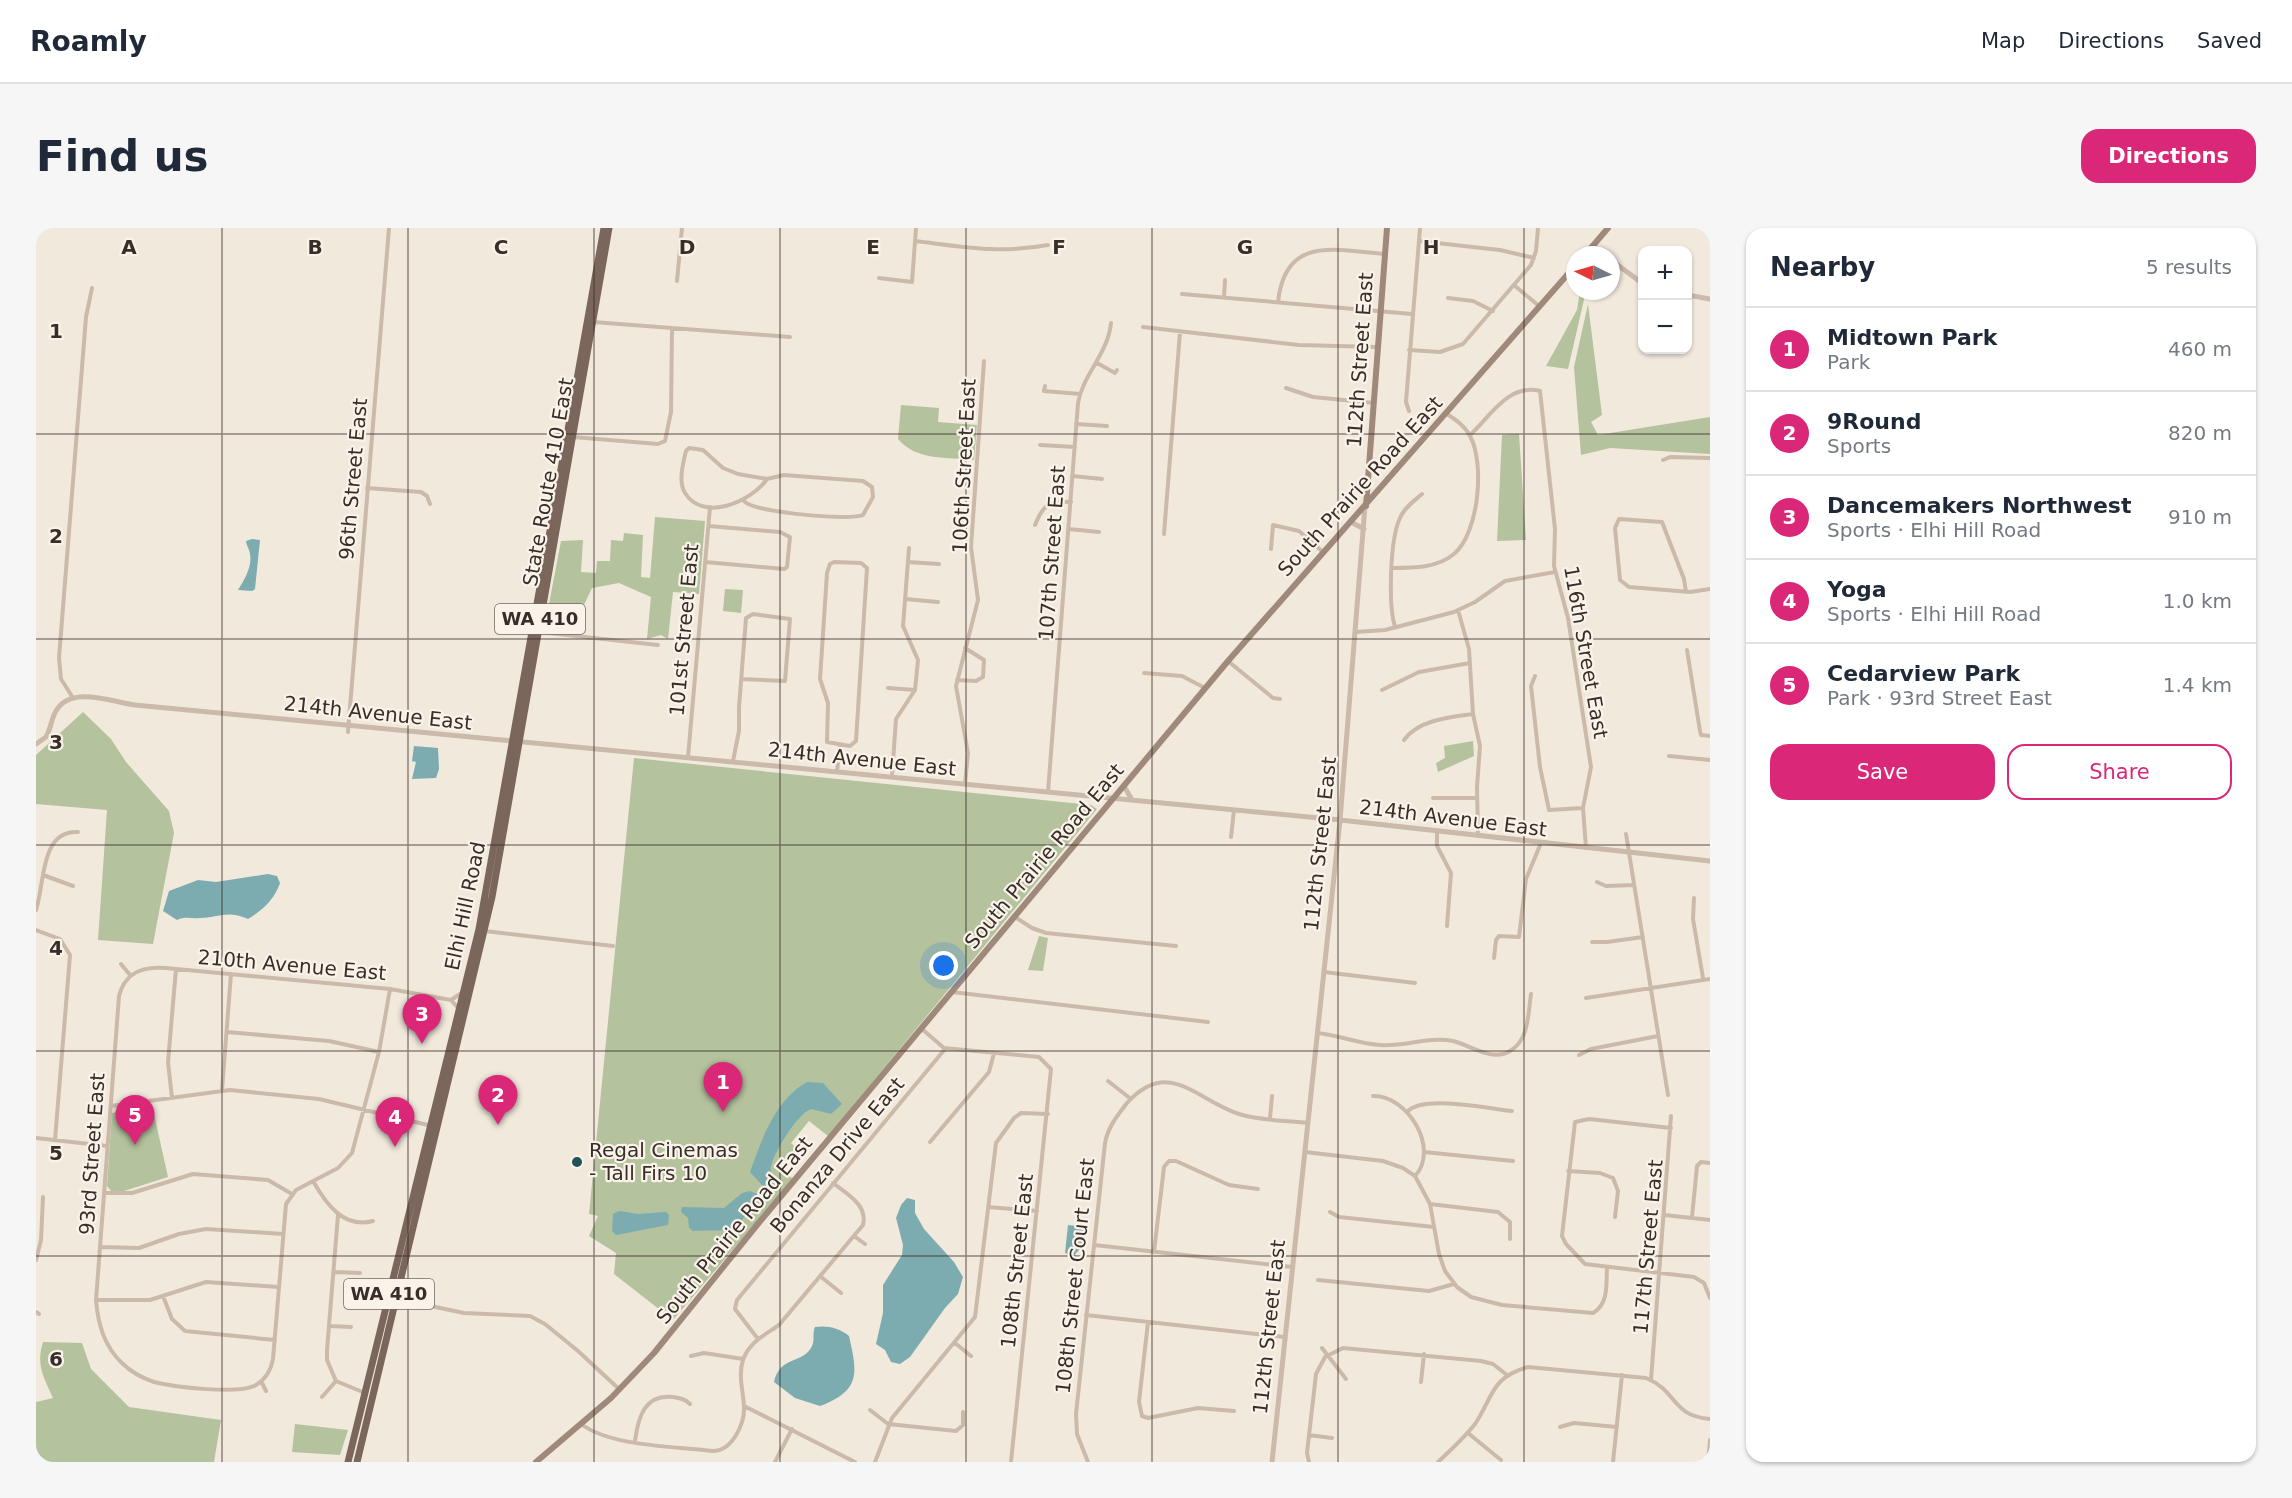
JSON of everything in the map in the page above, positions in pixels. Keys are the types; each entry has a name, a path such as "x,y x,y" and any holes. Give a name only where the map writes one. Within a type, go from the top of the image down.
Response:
{"main road":[{"name":"State Route 410 East","path":"515,741 604,228"},
{"name":"State Route 410 East","path":"515,741 538,632 569,436 593,321 609,228"},
{"name":"112th Street East","path":"1365,506 1387,228"},
{"path":"1593,246 1608,228"},
{"name":"South Prairie Road East","path":"536,1462 620,1389 654,1353 1205,688 1566,277"},
{"path":"1367,487 1379,492"},
{"name":"Elhi Hill Road","path":"434,1126 485,932 515,741"},
{"name":"Elhi Hill Road","path":"357,1462 480,922 515,741"},
{"name":"Elhi Hill Road","path":"348,1462 393,1298"}],"street":[{"name":"96th Street East","path":"348,732 389,228"},
{"path":"677,281 682,228"},
{"path":"879,278 912,282 916,228"},
{"path":"1409,411 1406,402 1420,228"},
{"path":"1410,350 1436,352 1452,350 1469,339 1515,286 1534,258 1538,228"},
{"path":"915,241 983,251 1012,251 1048,245"},
{"path":"1419,241 1500,250 1534,258"},
{"path":"1278,302 1281,283 1287,268 1299,257 1312,251 1329,249 1385,254"},
{"path":"1620,267 1638,280"},
{"path":"1224,297 1225,280"},
{"path":"1515,286 1540,307"},
{"path":"36,744 46,738 57,709 73,698 59,671 60,641 86,317 92,288"},
{"path":"1182,294 1413,314"},
{"path":"1692,296 1710,298"},
{"path":"1448,298 1473,301 1493,311"},
{"path":"593,321 790,337"},
{"name":"107th Street East","path":"1048,792 1080,394 1106,346 1111,323"},
{"path":"1143,327 1299,345 1378,347"},
{"path":"569,436 658,444 665,441 671,412 672,328"},
{"path":"1164,534 1180,332"},
{"name":"106th Street East","path":"965,784 968,753 956,692 978,595 971,547 984,361"},
{"path":"1097,363 1115,373 1117,370"},
{"path":"1045,386 1044,391 1080,394"},
{"path":"1286,388 1313,397 1374,403"},
{"name":"116th Street East","path":"1470,435 1509,396 1522,391 1539,390 1542,396 1555,529 1555,572 1568,618 1591,767 1583,808 1586,848"},
{"path":"1392,568 1433,565 1446,560 1459,550 1472,527 1475,512 1477,460 1470,435 1447,414"},
{"path":"1076,424 1107,426"},
{"path":"1041,444 1075,447"},
{"path":"744,501 749,506 776,511 849,517 860,516 865,512 870,506 873,492 869,483 863,481 793,475 766,479 732,472 723,468 703,450 689,448 686,451 681,481 685,493 696,502 710,507 744,501 766,479"},
{"path":"1663,460 1670,457 1710,459"},
{"path":"1072,476 1102,479"},
{"path":"367,488 421,492 427,496 430,504"},
{"path":"1395,627 1390,602 1396,526 1404,512 1422,494"},
{"path":"1035,525 1042,509 1048,503 1071,502"},
{"name":"112th Street East","path":"1272,1462 1340,820 1365,506"},
{"name":"101st Street East","path":"688,757 710,507"},
{"path":"1686,592 1684,579 1662,522 1629,518 1617,520 1615,528 1620,580 1623,585 1686,592 1710,589"},
{"path":"1351,522 1364,529"},
{"path":"1271,549 1273,525 1299,531 1324,553"},
{"path":"705,562 784,569 788,565 790,537 787,534 709,526"},
{"path":"1069,529 1099,532"},
{"path":"892,776 896,719 915,690 918,656 903,626 909,548"},
{"path":"908,561 939,564"},
{"path":"832,563 861,563 867,568 856,741 850,746 840,746 826,742 828,703 820,684 827,573 832,563"},
{"path":"1355,632 1395,627 1458,610 1475,602 1505,581 1555,572"},
{"path":"905,599 938,602"},
{"path":"1458,610 1466,631 1473,714 1480,748 1477,798 1478,836"},
{"path":"733,761 739,731 741,679 748,615 790,619 785,681 741,679"},
{"path":"538,632 658,645"},
{"path":"957,680 972,682 983,677 984,660 965,647"},
{"path":"1687,650 1701,735 1710,736"},
{"path":"1228,661 1273,698 1280,699"},
{"path":"1382,690 1419,672 1470,663"},
{"path":"1144,673 1182,676 1205,688"},
{"path":"1535,676 1531,686 1540,767 1549,810 1583,808"},
{"path":"888,688 915,690"},
{"name":"214th Avenue East","path":"73,698 88,697 135,705 1340,820 1710,861"},
{"path":"1404,740 1409,733 1428,724 1473,714"},
{"path":"837,771 840,746"},
{"path":"1669,756 1710,760"},
{"path":"1124,786 1132,800"},
{"path":"1094,796 1101,804 1102,813"},
{"path":"1433,798 1477,798"},
{"path":"1231,837 1234,810"},
{"path":"1437,831 1437,846 1450,869 1452,879 1447,926"},
{"path":"36,910 43,875 54,840 65,832 78,832"},
{"path":"1626,834 1668,1095"},
{"path":"1494,958 1496,940 1499,936 1520,937 1526,879 1541,843"},
{"path":"43,875 73,886"},
{"path":"1597,882 1606,886 1634,885"},
{"path":"1694,898 1693,919 1703,978"},
{"path":"1015,917 1032,928 1053,934 1176,946"},
{"path":"36,930 60,939 70,955 55,1140"},
{"path":"485,932 613,946"},
{"path":"1592,942 1643,937"},
{"path":"121,964 130,975"},
{"name":"210th Avenue East","path":"130,975 153,967 390,989 451,1000"},
{"path":"172,1098 168,1062 176,969"},
{"path":"1324,972 1415,983"},
{"path":"222,1090 231,974"},
{"name":"93rd Street East","path":"130,975 119,996 96,1300 100,1326 111,1350 137,1374 161,1383 238,1390 261,1381"},
{"path":"1586,998 1703,978 1710,979"},
{"path":"266,1392 261,1381 272,1364 285,1209 292,1194 338,1168 348,1159 355,1146 379,1052 390,989"},
{"path":"459,1010 451,1000 464,992"},
{"path":"952,992 1208,1022"},
{"path":"1317,1033 1380,1045 1438,1040 1459,1043 1492,1054 1510,1051 1525,1033 1531,994"},
{"path":"922,1029 945,1048 994,1053 989,1072 930,1142"},
{"path":"227,1032 329,1041 379,1052"},
{"path":"1579,1055 1591,1049 1659,1036"},
{"name":"Bonanza Drive East","path":"758,1339 735,1306 742,1294 945,1048"},
{"name":"108th Street East","path":"994,1053 1039,1057 1048,1064 1052,1077 1011,1462"},
{"path":"1108,1081 1131,1100"},
{"name":"108th Street Court East","path":"1088,1462 1079,1441 1075,1423 1106,1139 1113,1120 1131,1100 1154,1084 1173,1082 1188,1087 1214,1104 1237,1113 1308,1123"},
{"path":"111,1106 222,1090 320,1099 434,1126"},
{"path":"1270,1118 1272,1096"},
{"path":"1373,1096 1383,1098 1407,1112 1418,1128 1424,1152 1423,1164 1415,1176"},
{"path":"1407,1112 1414,1105 1428,1103 1512,1111"},
{"path":"875,1462 888,1424 976,1314 996,1143 1020,1113 1048,1114"},
{"name":"117th Street East","path":"1652,1380 1671,1116"},
{"path":"1671,1128 1589,1119 1577,1120 1574,1126 1568,1171 1563,1240 1582,1263 1697,1278 1709,1291 1710,1298"},
{"path":"36,1138 107,1146"},
{"path":"1305,1152 1383,1161 1403,1168 1415,1176 1430,1204 1443,1266 1454,1284 1471,1297 1484,1302 1588,1314 1596,1311 1605,1299 1607,1268"},
{"path":"1424,1152 1513,1161"},
{"path":"1154,1252 1164,1167 1170,1161 1229,1185 1258,1189"},
{"path":"1692,1218 1699,1163 1710,1163"},
{"path":"1568,1171 1600,1173 1613,1178 1618,1191 1615,1217"},
{"path":"104,1193 132,1193 194,1174 268,1180 292,1194"},
{"path":"313,1181 324,1200 338,1215 362,1222 373,1221"},
{"path":"581,1424 598,1435 718,1451 727,1448 744,1407 741,1382 743,1359 758,1339 779,1325 862,1225 863,1211 833,1183"},
{"path":"36,1260 43,1197"},
{"path":"1430,1204 1500,1212 1510,1222 1510,1239"},
{"path":"988,1207 1037,1211"},
{"path":"1330,1212 1339,1217 1434,1227"},
{"path":"338,1215 327,1360 336,1381 366,1393"},
{"path":"1665,1215 1710,1220"},
{"path":"100,1247 139,1248 179,1234 207,1229 283,1234"},
{"path":"854,1236 865,1244"},
{"path":"1094,1245 1292,1267"},
{"path":"335,1272 360,1274"},
{"path":"820,1276 841,1293"},
{"path":"1318,1280 1429,1291 1454,1284"},
{"path":"96,1300 136,1301 163,1296 206,1282 279,1287"},
{"path":"163,1296 172,1319 185,1331 274,1340"},
{"path":"393,1298 464,1313 530,1316 545,1324 620,1389"},
{"path":"1086,1316 1284,1337"},
{"path":"1148,1322 1139,1402 1142,1415 1148,1418 1198,1408 1234,1411"},
{"path":"330,1326 351,1327"},
{"path":"955,1342 971,1356"},
{"path":"1322,1348 1346,1379"},
{"path":"1309,1462 1309,1435 1316,1374 1328,1356 1339,1349 1424,1354 1481,1361 1493,1364 1507,1375"},
{"path":"691,1356 704,1353 743,1359"},
{"path":"1421,1382 1424,1354"},
{"path":"1438,1462 1468,1433 1495,1386 1507,1375 1538,1366 1652,1380 1667,1390 1683,1412 1697,1418 1710,1419"},
{"path":"1613,1462 1622,1375"},
{"path":"322,1397 336,1381"},
{"path":"635,1441 638,1418 648,1404 665,1396 682,1399 690,1404"},
{"path":"744,1407 792,1429 843,1460 855,1462"},
{"path":"870,1410 888,1424 956,1431 964,1421 963,1412"},
{"path":"1560,1427 1574,1423 1617,1426"},
{"path":"775,1462 792,1429"},
{"path":"1468,1433 1501,1460"},
{"path":"1309,1435 1332,1438"},
{"path":"1708,1462 1710,1440"}],"green space":[{"path":"1579,300 1584,300 1568,369 1546,366 1577,310"},
{"path":"1588,304 1602,415 1591,422 1598,435 1710,417 1710,454 1610,448 1581,455 1574,367"},
{"path":"901,405 939,408 938,422 977,425 974,460 923,455 905,446 898,439"},
{"path":"1519,434 1526,540 1497,541 1502,435"},
{"path":"655,517 705,521 699,594 673,592 668,639 661,635 647,639 651,597 619,583 592,588 574,626 545,625 561,541 583,540 581,572 596,573 597,561 610,561 611,540 623,541 624,533 643,535 641,577 650,578"},
{"path":"725,589 743,590 741,613 723,611"},
{"path":"83,712 111,739 126,762 169,811 174,833 153,944 98,940 107,810 36,804 36,755"},
{"path":"1473,741 1474,756 1438,772 1436,763 1445,758 1444,746"},
{"path":"634,758 1091,805 1097,809 828,1136 809,1121 791,1143 797,1148 780,1168 793,1179 673,1320 614,1274 616,1253 589,1236 598,1216 589,1214"},
{"path":"1039,936 1048,938 1043,971 1028,970"},
{"path":"152,1105 168,1177 121,1192 111,1191 107,1186 112,1113"},
{"path":"43,1342 82,1343 91,1369 129,1407 221,1420 214,1462 36,1462 36,1402 53,1398 40,1364"},
{"path":"295,1424 348,1430 340,1455 292,1452"}],"water":[{"path":"260,540 255,589 252,591 238,590 250,566 246,541"},
{"path":"414,746 438,748 439,769 436,778 412,779 416,762 412,761"},
{"path":"268,874 277,876 280,883 278,889 267,904 248,919 229,914 177,920 163,911 169,891 198,880 216,882"},
{"path":"807,1082 823,1083 842,1104 831,1114 811,1109 799,1118 773,1159 771,1168 773,1185 766,1189 750,1172 759,1147 771,1121 786,1099"},
{"path":"750,1191 757,1194 757,1198 738,1225 727,1230 693,1231 689,1228 688,1218 681,1212 682,1207 724,1208 742,1193"},
{"path":"907,1198 915,1200 915,1213 924,1229 954,1262 963,1277 958,1294 945,1308 910,1357 900,1364 891,1362 885,1350 876,1344 883,1313 883,1285 902,1255 903,1245 896,1218 901,1205"},
{"path":"619,1211 638,1214 666,1212 669,1215 668,1225 616,1235 612,1231 613,1214"},
{"path":"1068,1225 1085,1227 1082,1247 1075,1254 1076,1258 1065,1253"},
{"path":"815,1327 833,1328 849,1336 854,1360 850,1386 834,1400 820,1406 795,1398 774,1382 781,1368 808,1352 813,1344"}],"place":[{"name":"Dancemakers Northwest","path":"422,1044"},
{"name":"Midtown Park","path":"723,1112"},
{"name":"9Round","path":"498,1125"},
{"name":"Cedarview Park","path":"135,1145"},
{"name":"Yoga","path":"395,1147"},
{"name":"Regal Cinemas - Tall Firs 10","path":"577,1162"}]}
